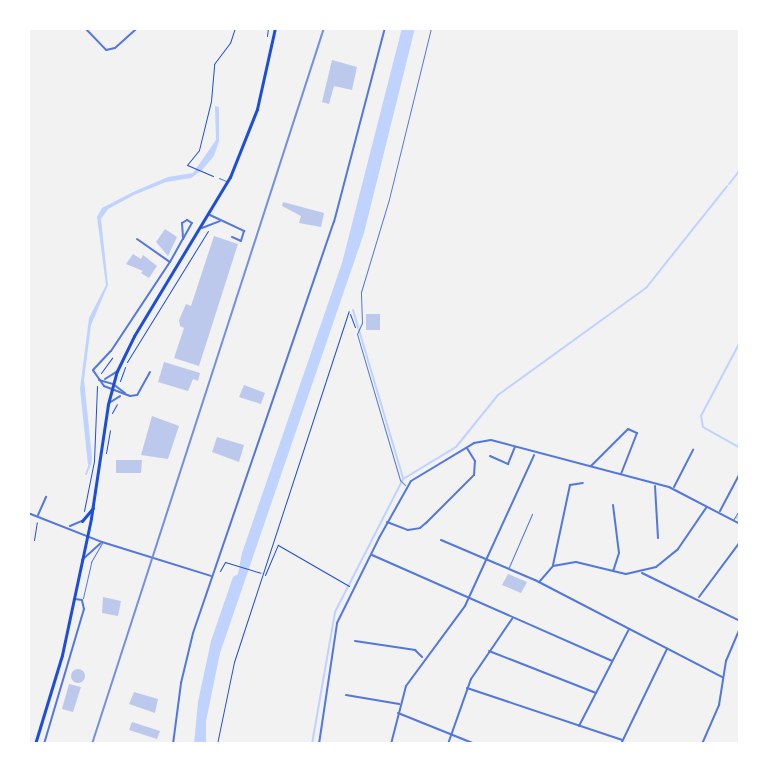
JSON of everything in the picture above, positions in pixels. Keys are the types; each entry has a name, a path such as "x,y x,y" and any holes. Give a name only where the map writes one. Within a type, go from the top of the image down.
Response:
{"main road":[{"path":"35,744 53,691 88,535 108,404 117,371 143,320 228,182 257,109 275,28"},
{"path":"82,521 93,508"}],"street":[{"path":"85,28 103,49 115,48 137,28"},
{"path":"173,744 185,662 334,222 385,28"},
{"path":"210,215 244,231 241,241 232,237"},
{"path":"202,228 221,221"},
{"path":"137,239 170,262"},
{"path":"150,372 137,395 111,391 98,380 94,368 111,351 183,239"},
{"path":"104,380 117,371"},
{"path":"98,380 113,384 124,394"},
{"path":"108,404 124,394"},
{"path":"590,467 597,456 628,429 637,433 621,474"},
{"path":"319,744 337,623 371,554 406,486 421,473 466,447 491,440 673,488 740,524"},
{"path":"387,522 408,530 426,523 474,475 475,461 466,447"},
{"path":"490,456 508,464 515,447"},
{"path":"673,488 693,450"},
{"path":"391,744 399,704 424,658 445,636 469,597 535,453"},
{"path":"719,513 740,473"},
{"path":"539,582 553,566 570,485 583,483"},
{"path":"655,483 658,538"},
{"path":"40,516 46,497"},
{"path":"613,505 619,553 613,572"},
{"path":"642,573 656,567 678,549 707,507"},
{"path":"28,513 102,542 212,576"},
{"path":"69,527 82,521"},
{"path":"441,540 509,567 722,677"},
{"path":"82,560 102,542"},
{"path":"698,598 702,588 740,542"},
{"path":"371,554 612,661"},
{"path":"553,566 582,562 613,572 642,573 740,621"},
{"path":"44,744 84,609 82,600 74,598"},
{"path":"448,744 467,688 488,651 513,617"},
{"path":"579,726 629,628"},
{"path":"702,744 719,705 722,677 740,628"},
{"path":"355,641 415,650 424,658"},
{"path":"467,688 621,742 667,648"},
{"path":"488,651 596,693"},
{"path":"346,695 399,704"},
{"path":"397,713 475,744"}],"lane":[{"path":"406,486 401,482 357,333 361,327 361,292 389,199 431,28"},
{"path":"219,178 228,182"},
{"path":"732,520 740,509"},
{"path":"509,567 532,514"},
{"path":"82,600 91,562 102,542"}],"path":[{"path":"219,178 187,165 199,150 214,64 230,43 235,28"},
{"path":"118,387 125,366 212,224"},
{"path":"217,744 234,662 349,311 357,333"},
{"path":"34,540 40,516"},
{"path":"262,574 278,545 347,585"},
{"path":"214,571 219,572 226,562 262,574"}],"water":[{"path":"402,28 415,28 364,233 220,653 206,721 206,744 194,744 198,702 211,641 233,577 238,574 242,553 342,263"},
{"path":"215,106 219,107 219,141 214,156 202,170 191,178 166,182 134,195 108,209 101,219 108,285 91,325 84,380 92,458 91,465 88,465 80,389 89,318 106,285 97,217 102,208 133,192 168,177 193,173 216,140"}],"building":[{"path":"332,60 357,67 352,90 334,86 329,104 322,102"},
{"path":"283,202 324,213 321,227 299,223 301,216 282,206"},
{"path":"165,229 177,237 168,256 156,242"},
{"path":"214,236 238,244 199,366 174,358 184,328 179,320 186,304 191,306"},
{"path":"133,254 141,259 143,255 157,266 149,278 141,273 143,271 126,264"},
{"path":"366,314 380,314 380,330 366,330"},
{"path":"164,362 200,373 198,381 193,379 188,391 158,382"},
{"path":"244,385 265,393 261,404 239,397"},
{"path":"152,416 179,426 168,459 141,455"},
{"path":"217,437 244,445 239,462 212,452"},
{"path":"116,460 142,460 141,473 116,473"},
{"path":"508,574 527,582 521,593 502,585"},
{"path":"103,597 121,601 118,616 102,613"},
{"path":"78,669 85,676 78,683 71,676"},
{"path":"69,684 81,687 73,712 62,709"},
{"path":"134,692 158,699 155,713 129,704"},
{"path":"132,722 160,731 157,739 129,730"}],"waterway":[{"path":"729,184 740,170"},
{"path":"312,744 335,612 403,479 456,447 498,395 646,288 727,186"},
{"path":"353,310 403,478"},
{"path":"740,342 701,416 703,427 740,448"},
{"path":"86,474 90,464"},
{"path":"737,518 740,514"}],"railway":[{"path":"92,744 324,28"}]}
